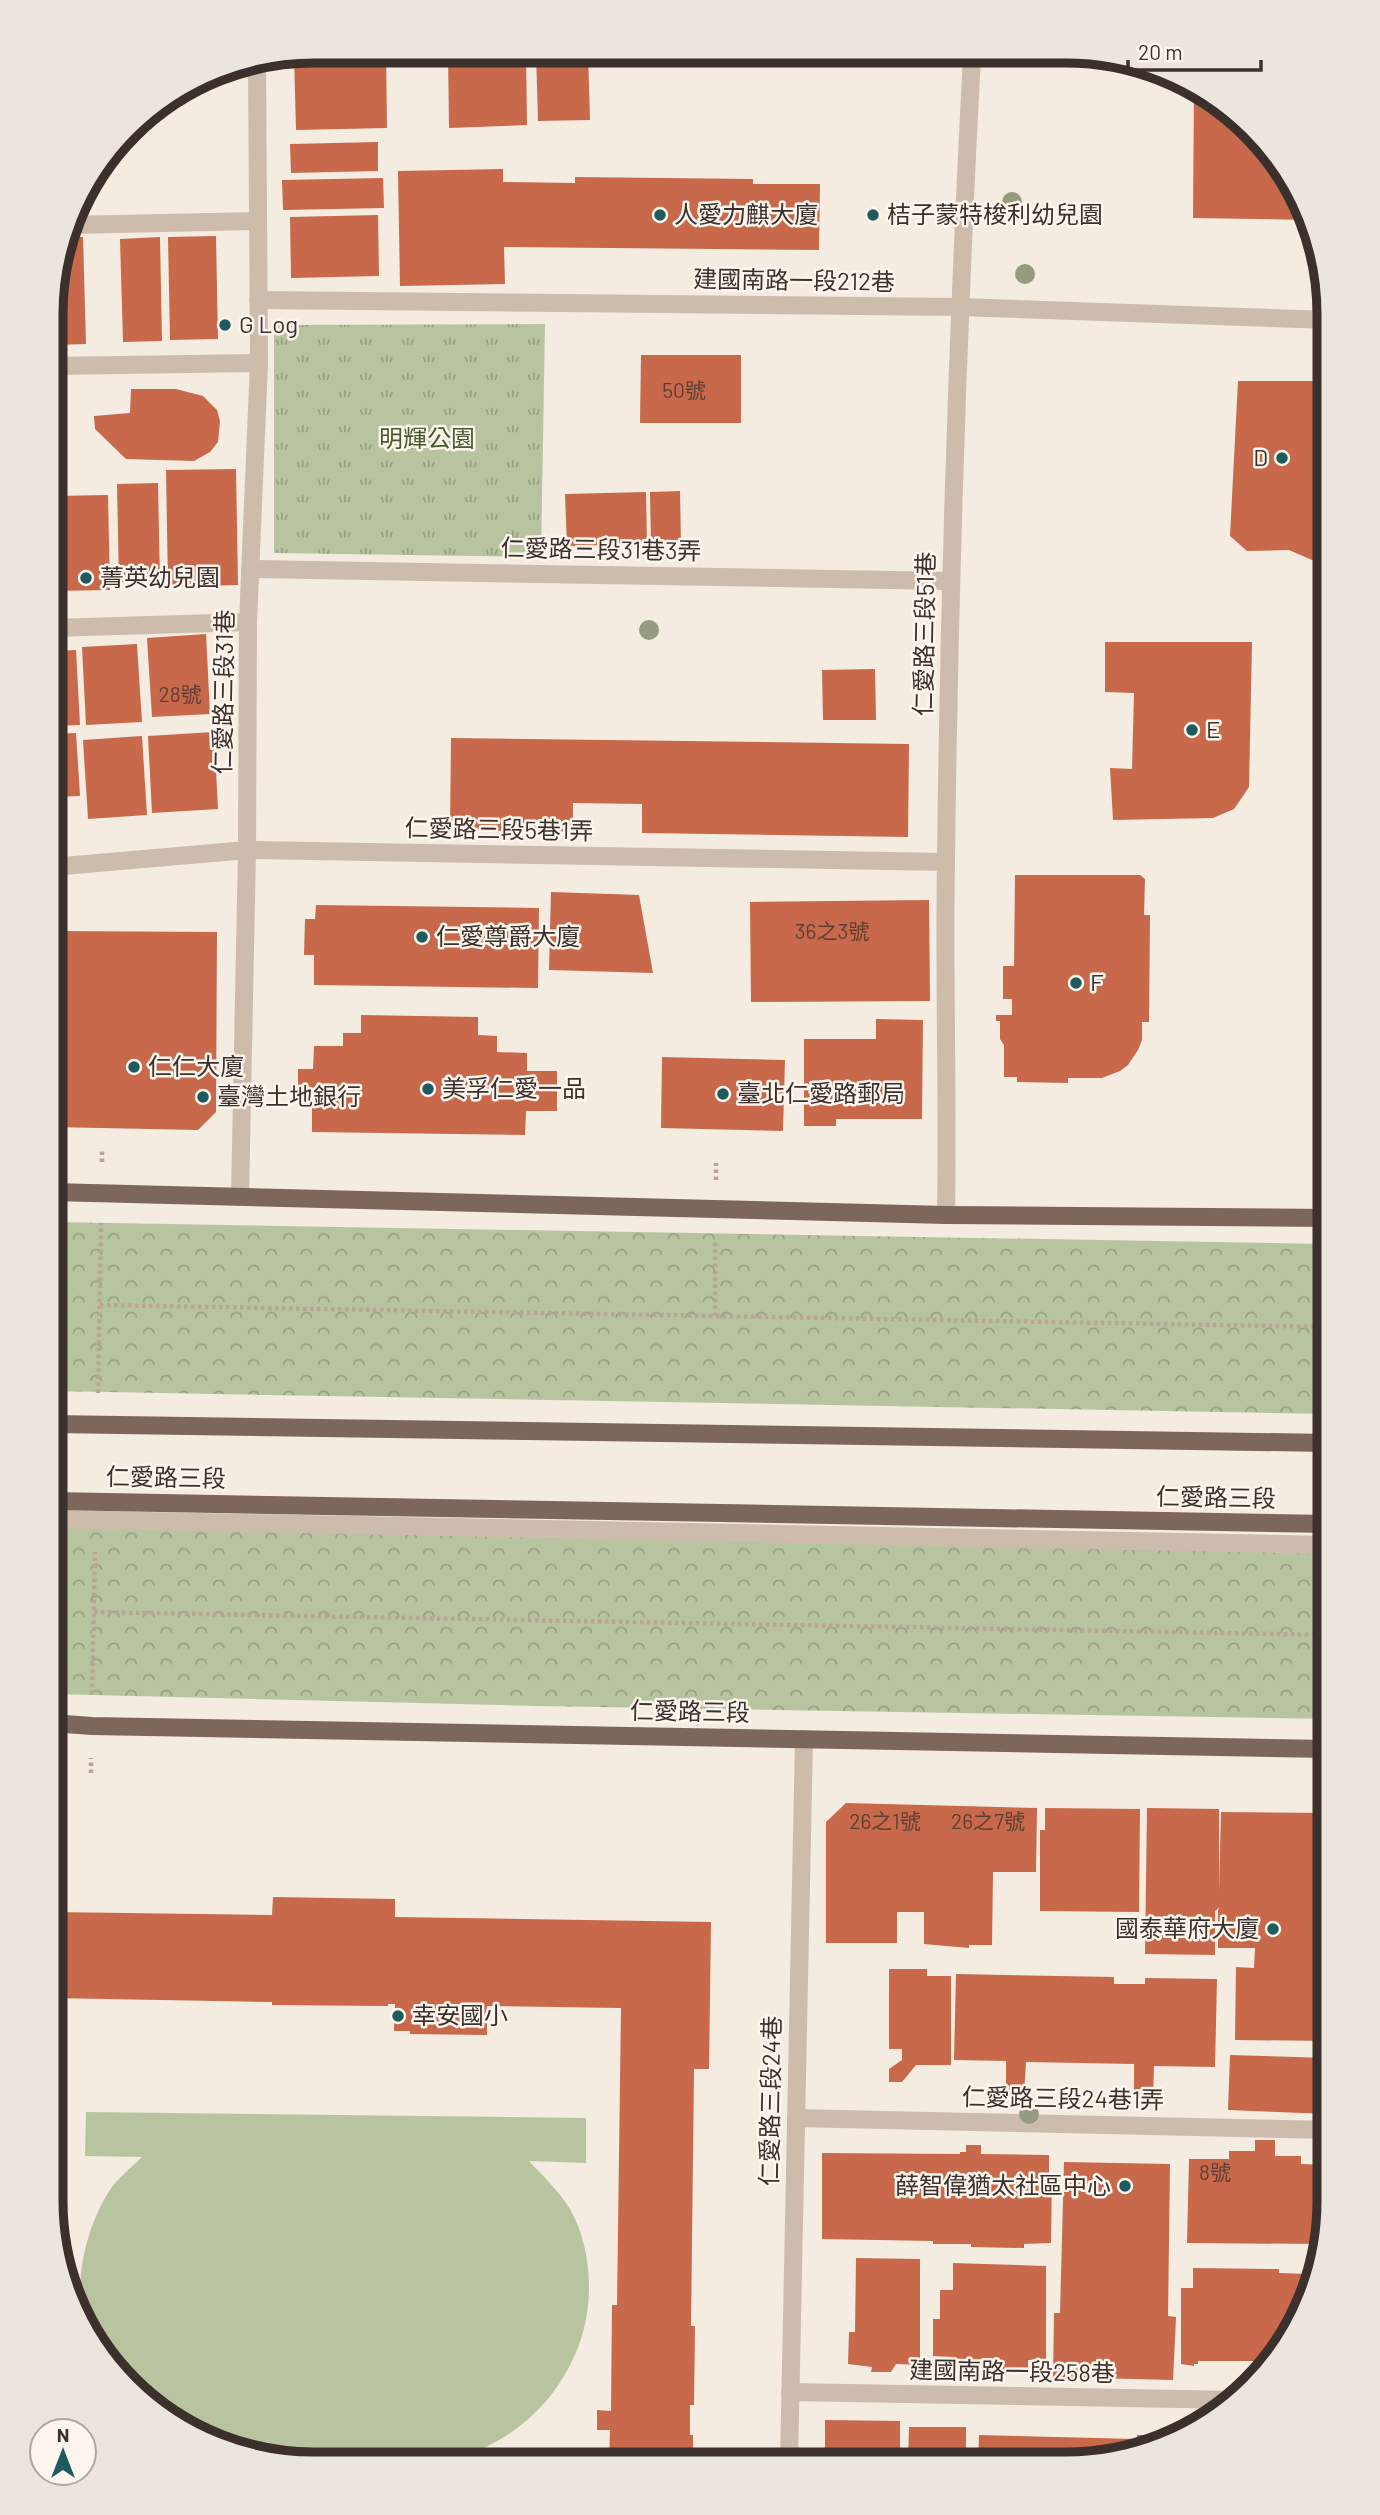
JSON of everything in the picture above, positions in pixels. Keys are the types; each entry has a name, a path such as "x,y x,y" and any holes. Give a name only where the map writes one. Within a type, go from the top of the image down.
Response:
{"main road":[{"path":"63,1192 946,1214 1317,1218"},
{"path":"63,1424 1317,1443"},
{"name":"仁愛路三段","path":"63,1501 1317,1524"},
{"name":"仁愛路三段","path":"63,1724 1317,1749"}],"street":[{"name":"仁愛路三段51巷","path":"946,1214 946,862 950,581 959,307 972,63"},
{"name":"仁愛路三段31巷","path":"240,1197 247,850 248,622 259,363 257,70"},
{"path":"79,225 257,221"},
{"name":"建國南路一段212巷","path":"258,300 959,307 1317,320"},
{"path":"63,366 259,363"},
{"name":"仁愛路三段31巷3弄","path":"250,569 950,581"},
{"path":"63,628 248,622"},
{"name":"仁愛路三段5巷1弄","path":"63,866 247,850 946,862"},
{"path":"63,1519 1317,1545"},
{"name":"仁愛路三段24巷","path":"789,2452 804,1739"},
{"name":"仁愛路三段24巷1弄","path":"796,2118 1317,2130"},
{"name":"建國南路一段258巷","path":"789,2392 1219,2400"}],"path":[{"path":"97,1425 102,1149"},
{"path":"100,1305 1317,1327"},
{"path":"91,1773 96,1519"},
{"path":"94,1612 1317,1635"}],"green space":[{"name":"明輝公園","path":"545,324 541,557 274,553 274,325"},
{"path":"63,1222 1317,1244 1317,1414 63,1391"},
{"path":"63,1523 1317,1547 1317,1719 539,1706 63,1694"},
{"path":"86,2112 586,2118 586,2163 529,2161 570,2209 586,2253 588,2302 576,2353 554,2391 525,2422 507,2435 473,2452 281,2450 218,2433 174,2410 136,2379 105,2341 89,2312 80,2289 81,2270 90,2231 97,2213 115,2183 142,2157 85,2156"}],"building":[{"path":"386,63 387,128 296,130 294,64"},
{"path":"448,63 526,63 527,125 449,128"},
{"path":"536,63 588,63 590,120 538,121"},
{"path":"1194,98 1232,125 1255,148 1275,174 1299,220 1193,218"},
{"path":"378,142 378,171 291,173 290,144"},
{"name":"人愛力麒大廈","path":"503,169 503,182 575,183 575,177 753,179 753,184 820,184 819,250 504,247 505,284 400,286 398,171"},
{"path":"383,178 384,208 283,210 282,180"},
{"path":"378,215 379,276 291,278 290,217"},
{"path":"216,236 218,339 170,340 168,237"},
{"path":"75,237 83,237 86,344 63,345 65,281"},
{"path":"160,237 162,341 123,342 120,239"},
{"path":"641,355 741,355 741,423 640,423"},
{"name":"D","path":"1238,381 1317,381 1317,561 1289,550 1247,551 1230,536"},
{"path":"131,389 176,389 203,396 217,410 220,421 218,442 210,452 194,461 126,459 95,429 94,416 130,413"},
{"path":"236,469 238,585 168,587 166,470"},
{"path":"158,483 160,582 119,583 117,484"},
{"path":"680,491 681,544 651,544 650,492"},
{"path":"646,492 647,544 567,546 565,494"},
{"path":"108,495 110,590 63,591 63,496"},
{"path":"206,634 210,714 152,717 147,638"},
{"name":"E","path":"1105,642 1252,642 1249,787 1234,809 1213,818 1113,820 1110,768 1132,769 1134,693 1105,692"},
{"path":"137,644 142,722 86,725 82,647"},
{"path":"76,650 80,725 63,726 63,651"},
{"path":"875,669 876,720 823,720 822,670"},
{"path":"214,732 218,809 152,813 148,736"},
{"path":"76,733 80,796 63,797 63,734"},
{"path":"142,736 147,815 88,819 83,740"},
{"path":"451,738 909,744 908,837 642,833 642,804 573,803 573,832 450,830"},
{"name":"F","path":"1015,875 1140,875 1145,879 1144,915 1150,915 1149,1022 1142,1022 1142,1040 1138,1050 1128,1065 1120,1071 1102,1078 1068,1078 1068,1083 1017,1082 1017,1077 1004,1077 1004,1045 1000,1039 1000,1021 996,1021 996,1015 1012,1015 1012,999 1003,999 1003,966 1014,966"},
{"path":"551,892 639,895 653,973 549,970"},
{"path":"929,900 930,1001 751,1002 750,902"},
{"name":"仁愛尊爵大廈","path":"316,905 539,908 538,988 314,985 314,955 304,955 305,919 315,919"},
{"name":"仁仁大廈","path":"63,931 217,932 216,1112 198,1130 63,1127"},
{"name":"美孚仁愛一品","path":"361,1015 478,1017 478,1035 497,1036 497,1052 527,1053 527,1071 557,1071 557,1111 526,1111 525,1135 312,1132 312,1108 298,1107 298,1069 313,1069 314,1046 343,1046 343,1033 361,1033"},
{"path":"876,1019 923,1020 922,1119 836,1119 836,1126 804,1126 804,1039 876,1039"},
{"name":"臺北仁愛路郵局","path":"662,1057 785,1060 783,1131 661,1128"},
{"path":"846,1803 1037,1808 1036,1872 993,1872 992,1945 969,1945 969,1948 924,1944 924,1912 897,1912 897,1943 826,1943 826,1822"},
{"path":"1045,1808 1140,1809 1139,1912 1040,1911 1040,1830 1045,1830"},
{"name":"國泰華府大廈","path":"1147,1808 1219,1809 1219,1890 1221,1812 1317,1813 1317,2041 1235,2040 1236,1967 1254,1968 1255,1948 1218,1948 1220,1907 1215,1911 1215,1955 1145,1954"},
{"path":"273,1897 395,1899 395,1917 711,1922 709,2069 694,2069 691,2326 695,2326 694,2405 690,2405 693,2452 609,2452 610,2430 597,2430 597,2410 611,2411 612,2305 617,2305 621,2008 487,2006 487,2035 410,2034 410,2031 394,2031 395,2004 272,2005 272,2002 63,1998 63,1912 272,1915"},
{"path":"889,1969 927,1969 927,1976 951,1976 951,2065 916,2065 902,2082 889,2082 889,2069 902,2060 902,2049 889,2049"},
{"path":"956,1974 1114,1977 1114,1984 1145,1984 1145,1978 1217,1979 1215,2067 1154,2066 1153,2098 1134,2097 1134,2064 1026,2062 1024,2094 1006,2094 1006,2061 954,2060"},
{"path":"1230,2055 1317,2058 1317,2114 1228,2110"},
{"path":"1255,2140 1275,2140 1275,2156 1301,2156 1301,2164 1317,2165 1313,2244 1187,2243 1189,2159 1229,2159 1229,2151 1255,2151"},
{"path":"966,2145 981,2145 981,2154 1049,2155 1049,2174 1052,2174 1051,2243 1024,2244 1024,2248 971,2247 971,2244 933,2244 933,2241 822,2239 822,2153 960,2154 966,2152"},
{"path":"1064,2162 1170,2164 1168,2316 1176,2317 1173,2380 1053,2377 1054,2313 1060,2313"},
{"path":"856,2258 920,2259 920,2365 896,2364 891,2372 871,2372 872,2367 848,2364 849,2332 855,2332"},
{"path":"953,2263 1046,2266 1046,2360 1028,2360 1028,2373 1000,2373 1000,2367 952,2368 952,2357 933,2356 933,2319 940,2319 940,2290 953,2290"},
{"path":"1193,2268 1279,2269 1279,2273 1306,2274 1291,2312 1275,2341 1260,2361 1198,2361 1194,2366 1181,2364 1181,2288 1193,2288"},
{"path":"825,2420 900,2421 900,2452 825,2452"},
{"path":"909,2427 966,2427 966,2452 908,2452"},
{"path":"979,2435 1135,2439 1135,2442 1099,2450 978,2452"},
{"path":"1137,2435 1156,2435 1147,2439 1137,2442"}],"place":[{"name":"人愛力麒大廈","path":"660,215"},
{"name":"桔子蒙特梭利幼兒園","path":"873,215"},
{"name":"G Log","path":"225,325"},
{"name":"D","path":"1282,458"},
{"name":"菁英幼兒園","path":"86,578"},
{"name":"E","path":"1192,730"},
{"name":"仁愛尊爵大廈","path":"422,937"},
{"name":"F","path":"1076,983"},
{"name":"仁仁大廈","path":"134,1067"},
{"name":"美孚仁愛一品","path":"428,1089"},
{"name":"臺北仁愛路郵局","path":"723,1094"},
{"name":"臺灣土地銀行","path":"203,1097"},
{"name":"國泰華府大廈","path":"1273,1929"},
{"name":"幸安國小","path":"398,2016"},
{"name":"薛智偉猶太社區中心","path":"1125,2186"}]}
